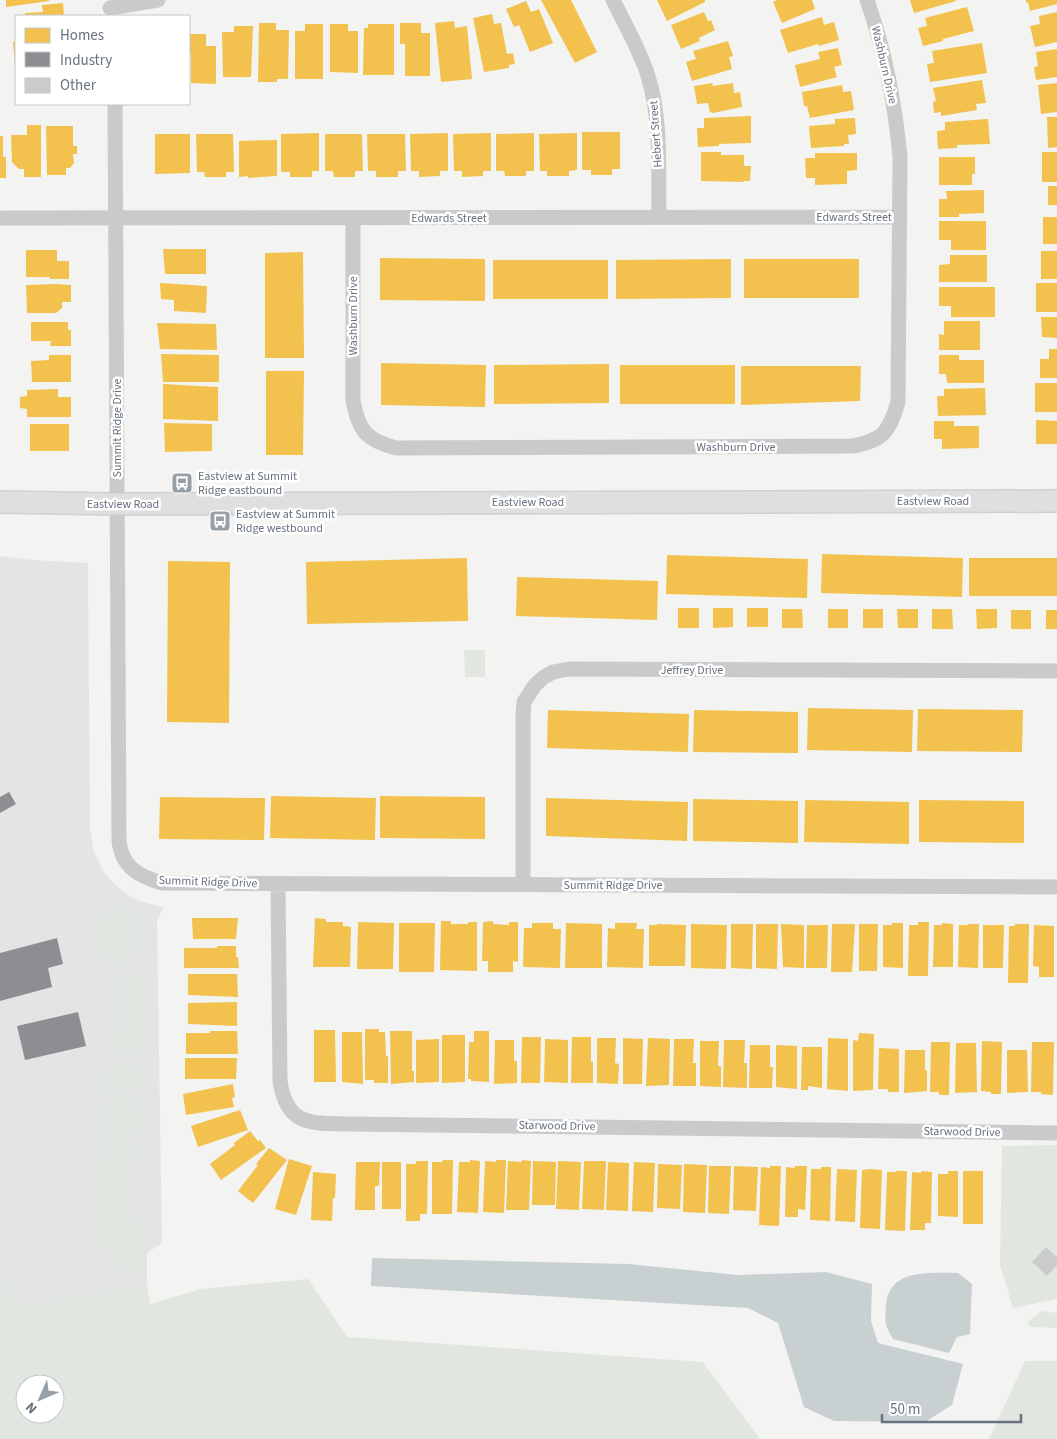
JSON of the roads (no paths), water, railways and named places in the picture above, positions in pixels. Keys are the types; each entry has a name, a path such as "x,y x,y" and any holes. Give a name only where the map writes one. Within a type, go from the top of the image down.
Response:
{"street":[{"path":"110,8 158,0"},
{"name":"Hebert Street","path":"613,0 640,54 653,96 658,141 659,217"},
{"name":"Washburn Drive","path":"353,219 353,401 357,419 364,433 378,443 396,448 852,446 869,443 881,436 892,423 898,402 900,157 897,122 882,47 867,0"},
{"name":"Summit Ridge Drive","path":"116,105 119,841 120,853 126,863 148,879 162,883 1057,886"},
{"name":"Edwards Street","path":"0,218 899,217"},
{"name":"Eastview Road","path":"0,502 117,504 1057,501"},
{"name":"Jeffrey Drive","path":"523,885 524,702 535,685 553,672 569,669 1057,671"},
{"name":"Starwood Drive","path":"278,884 280,1081 282,1098 290,1111 302,1120 316,1123 340,1124 1057,1132"}],"place":[{"name":"Eastview at Summit Ridge eastbound","path":"182,483"},
{"name":"Eastview at Summit Ridge westbound","path":"220,521"}]}
